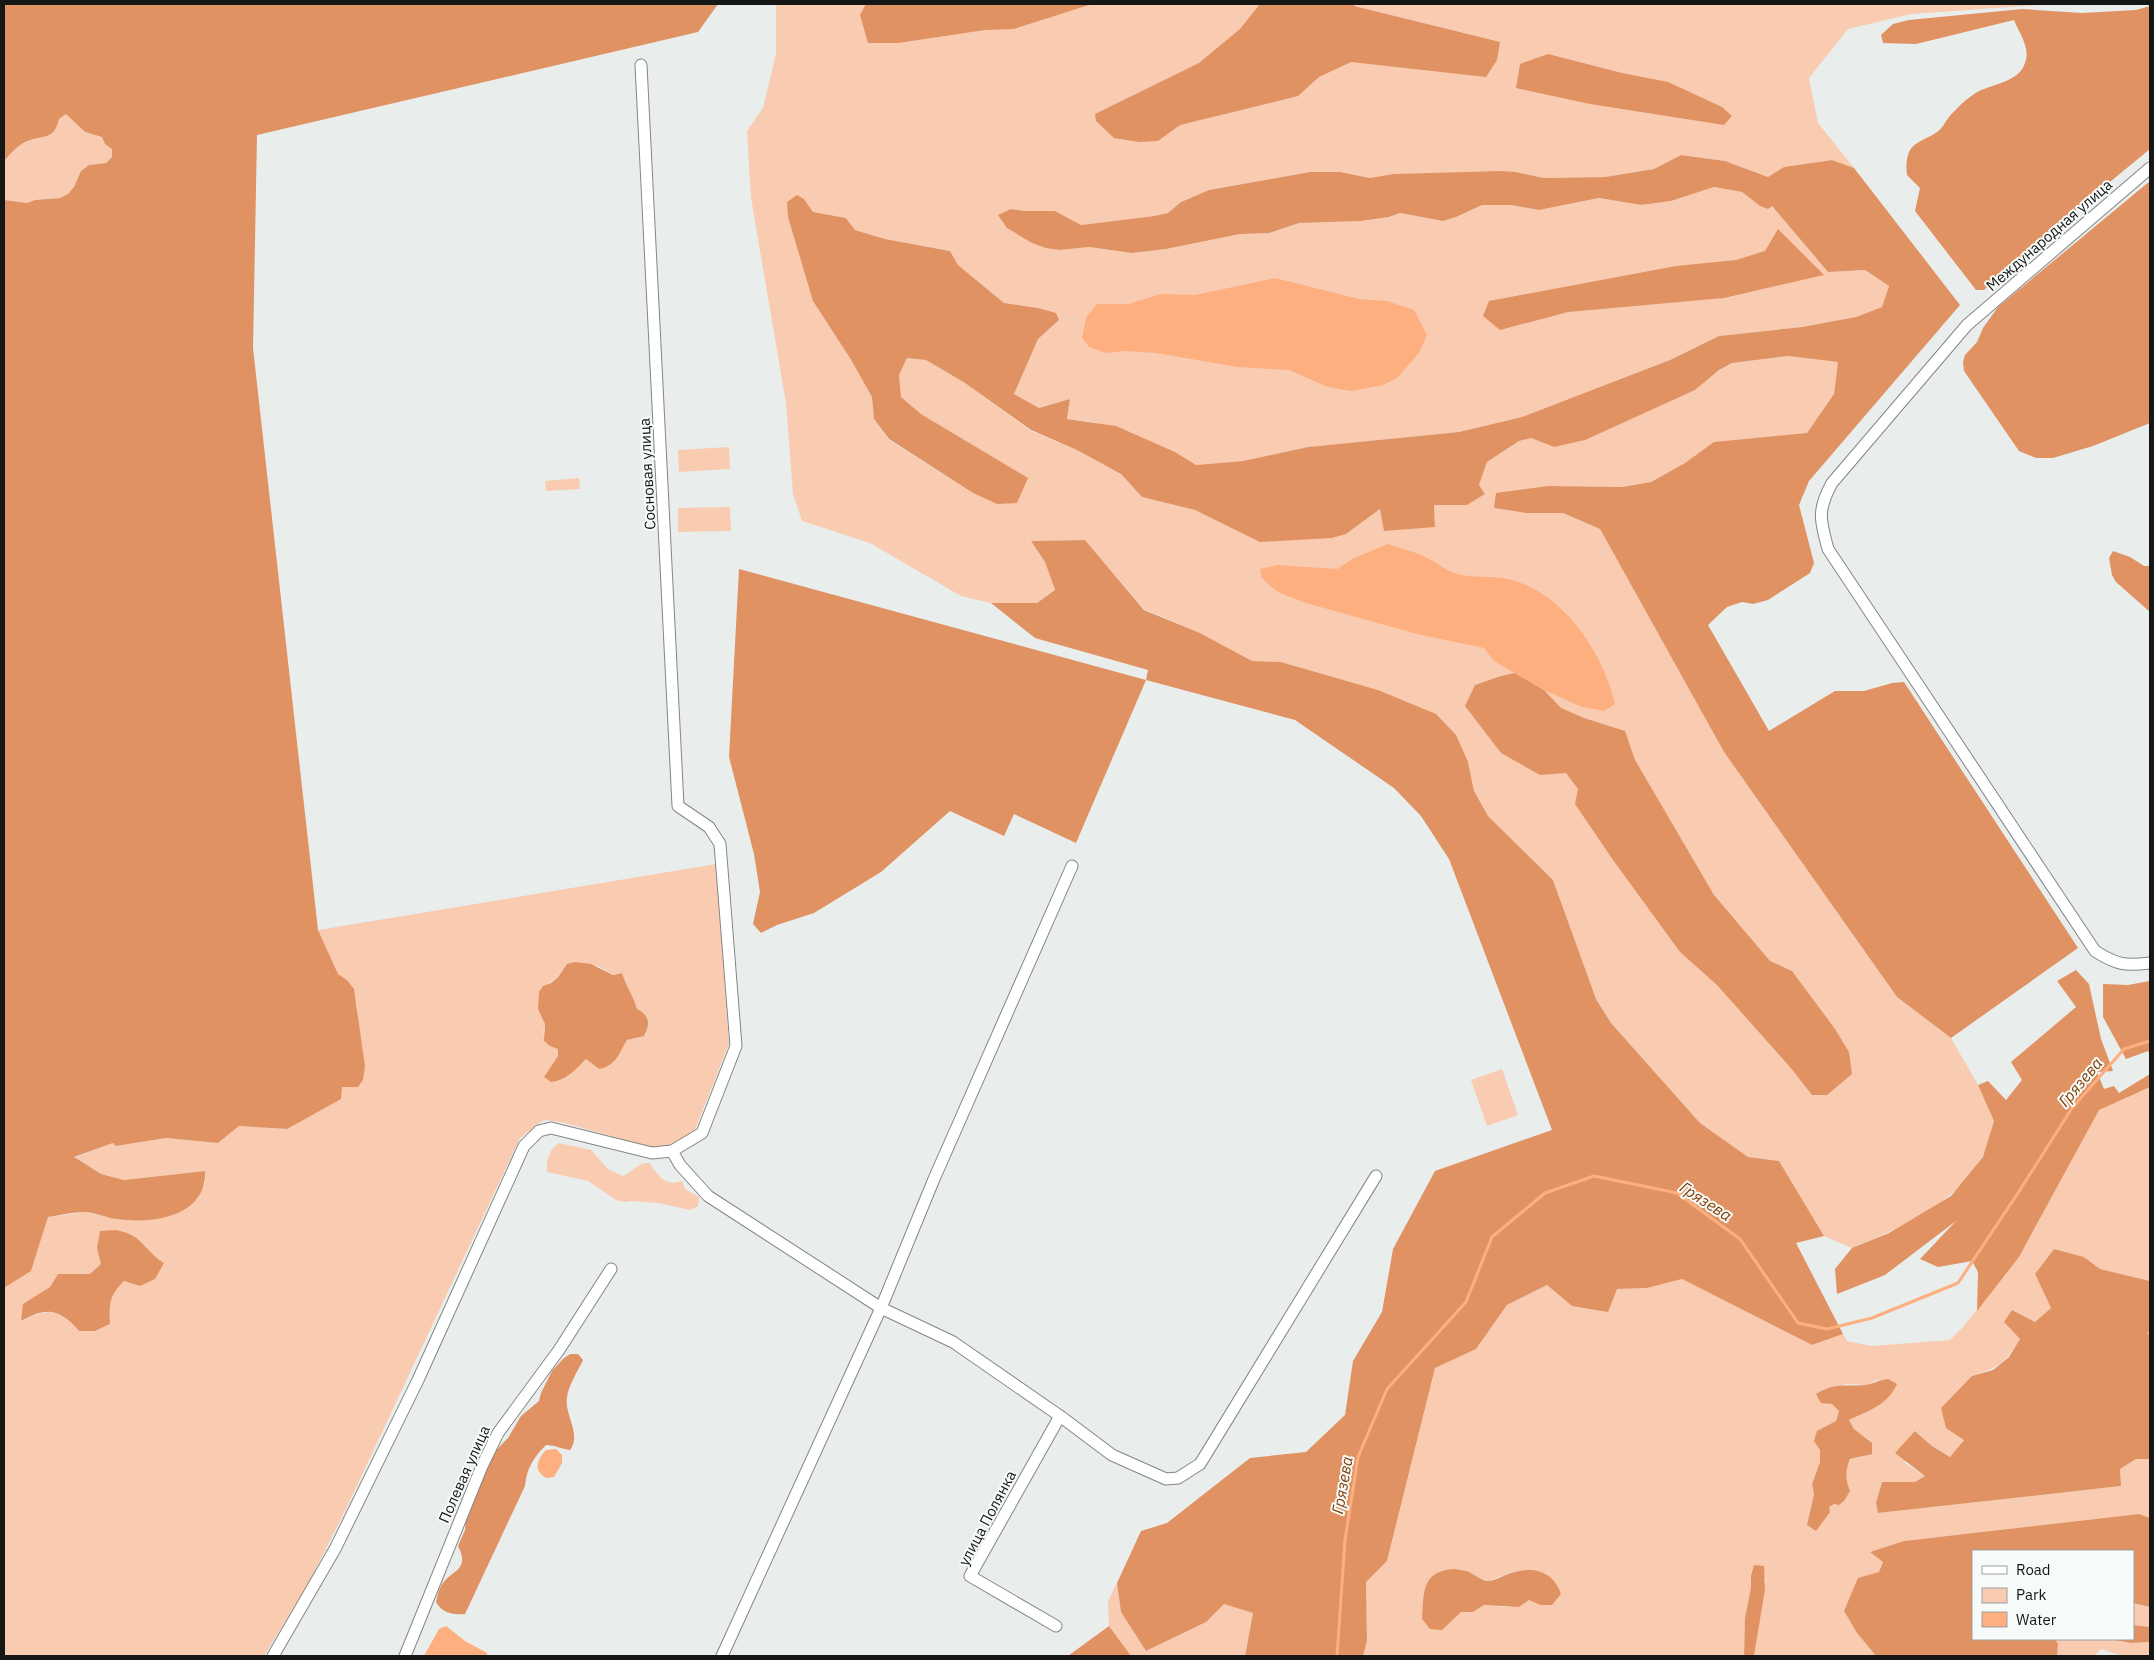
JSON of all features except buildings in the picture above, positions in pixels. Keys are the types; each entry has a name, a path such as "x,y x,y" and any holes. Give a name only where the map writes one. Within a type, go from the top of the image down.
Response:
{"street":[{"name":"Сосновая улица","path":"641,65 678,806 709,827 720,844 723,862 736,1046 702,1133 672,1151"},
{"name":"Международная улица","path":"2150,168 1967,325 1832,483 1824,496 1820,518 1828,548 2096,951 2112,962 2127,966 2150,963"},
{"path":"722,1656 881,1308 934,1179 1072,866"},
{"path":"273,1656 335,1549 362,1496 418,1380 524,1146 539,1131 551,1128 652,1153 672,1151 680,1165 708,1196 881,1308 953,1342 1060,1416 1112,1455 1166,1479 1178,1478 1200,1464 1376,1176"},
{"name":"Полевая улица","path":"405,1656 478,1475 498,1433 559,1350 610,1269"},
{"name":"улица Полянка","path":"1056,1626 970,1576 1060,1416"}],"green space":[{"path":"776,4 2052,4 1911,14 1848,29 1809,78 1818,123 1854,168 1832,160 1784,167 1768,177 1725,161 1681,155 1654,169 1605,177 1544,178 1516,172 1393,174 1370,178 1340,172 1310,172 1209,190 1181,202 1168,213 1154,216 1081,225 1055,211 1011,209 1060,250 1089,247 1132,253 1166,249 1240,234 1269,233 1299,223 1361,221 1389,217 1400,213 1443,221 1482,205 1511,205 1539,210 1599,198 1641,205 1671,201 1714,187 1742,192 1760,206 1772,206 1828,272 1865,270 1889,286 1883,307 1856,317 1802,327 1719,336 1670,360 1522,417 1459,432 1308,447 1243,461 1195,465 1175,452 1093,422 1067,419 1070,399 1039,408 1014,394 1038,339 1059,320 1038,308 1004,303 958,265 950,251 885,239 855,230 846,218 813,212 804,200 850,358 872,397 874,419 889,440 973,493 997,504 1028,478 921,414 901,397 899,375 907,358 926,360 965,383 1031,431 1077,450 1121,474 1142,497 1195,510 1224,523 1346,534 1380,509 1435,527 1434,505 1467,505 1485,494 1479,485 1487,462 1519,441 1531,438 1554,447 1695,390 1719,370 1732,363 1788,356 1838,362 1834,394 1807,433 1715,442 1685,463 1651,482 1622,487 1549,486 1494,508 1526,513 1563,513 1600,529 1724,752 1897,997 1951,1038 1978,1085 1994,1121 1982,1158 1957,1189 1925,1213 1889,1232 1852,1248 1824,1236 1779,1161 1748,1157 1700,1123 1611,1023 1596,999 1553,880 1488,816 1474,791 1468,762 1378,690 1281,662 1252,661 1200,633 1144,609 1085,540 1031,541 1045,562 1055,590 1037,603 991,603 961,596 870,543 802,521 793,494 786,403 751,198 747,131 763,108 776,54"},
{"path":"66,114 85,132 102,137 112,148 112,157 106,163 89,165 81,171 74,187 68,194 60,198 35,200 27,203 4,200 4,161 22,144 54,130 59,119"},
{"path":"729,447 730,469 679,472 678,450"},
{"path":"579,478 580,489 546,491 545,481"},
{"path":"730,507 731,531 678,532 678,508"},
{"path":"716,864 729,1044 694,1132 672,1146 650,1147 561,1122 544,1120 520,1138 346,1509 309,1582 264,1656 4,1656 4,1288 31,1271 48,1217 86,1212 117,1219 205,1184 204,1171 124,1180 101,1174 73,1158 113,1143 117,1146 166,1138 218,1143 239,1126 287,1129 342,1087 363,1049 358,1027 357,1004 347,980 338,975 318,930","holes":["567,964 593,965 612,974 622,973 637,1009 647,1017 648,1027 644,1036 627,1040 622,1048 599,1069 586,1059 567,1077 545,1077 558,1056 558,1048 543,1033 545,1024 543,986 557,977","143,1243 154,1257 163,1263 140,1286 124,1281 119,1286 111,1301 110,1324 95,1331 79,1331 65,1317 52,1312 39,1314 21,1321 24,1304 50,1287 58,1274 90,1274 102,1264 97,1248"]},
{"path":"1502,1069 1518,1115 1487,1126 1471,1080"},
{"path":"2150,1087 2150,1281 2100,1269 2084,1257 2054,1249 2035,1274 2051,1308 2035,1322 2012,1310 2020,1339 2006,1359 1995,1367 1972,1376 1946,1428 1964,1439 1951,1457 1932,1446 1916,1431 1905,1463 1925,1476 1915,1482 1882,1482 1876,1503 1878,1513 2121,1486 2120,1469 2136,1459 2150,1459 2150,1518 2139,1514 1904,1541 1870,1552 1883,1562 1879,1572 1844,1611 1857,1633 1876,1656 1754,1656 1766,1578 1751,1576 1751,1587 1745,1618 1744,1656 1363,1656 1367,1641 1366,1582 1387,1561 1435,1368 1476,1349 1507,1305 1547,1285 1572,1306 1617,1289 1647,1288 1682,1279 1812,1345 1843,1334 1847,1341 1871,1346 1950,1340 1963,1327 2019,1257 2099,1109","holes":["1877,1380 1896,1384 1889,1397 1877,1406 1849,1420 1854,1429 1872,1443 1861,1457 1850,1459 1846,1469 1846,1480 1834,1504 1809,1514 1814,1494 1812,1484 1820,1462 1820,1450 1836,1421 1839,1411 1832,1404 1845,1384 1867,1385","1455,1569 1467,1571 1478,1578 1489,1581 1512,1572 1548,1574 1540,1605 1529,1600 1508,1607 1484,1605 1473,1612 1461,1612"]},
{"path":"559,1143 591,1150 608,1169 623,1176 639,1165 650,1163 663,1179 671,1183 682,1181 685,1189 699,1197 698,1206 690,1210 658,1203 624,1202 616,1200 588,1181 547,1172 549,1156"},
{"path":"1117,1583 1121,1612 1146,1651 1206,1622 1224,1603 1253,1613 1245,1656 1131,1656 1109,1626 1108,1601"},
{"path":"2134,1603 2150,1607 2150,1627 2134,1625"},
{"path":"2056,1640 2150,1642 2150,1656 2122,1656 2101,1649 2094,1656 2057,1656 2058,1644"}],"shaded area":[{"path":"4,4 718,4 698,32 257,135 253,348 318,930 338,974 347,980 354,989 365,1066 363,1080 358,1087 342,1087 341,1099 287,1129 239,1126 218,1143 166,1138 116,1146 113,1143 74,1157 101,1174 124,1180 205,1171 203,1186 197,1199 187,1208 161,1218 131,1220 86,1212 48,1217 31,1271 4,1288 4,200 27,203 35,200 60,198 68,194 74,187 81,171 89,165 106,163 112,157 112,149 105,144 102,137 85,132 66,114 59,119 54,131 46,136 22,144 4,161"},
{"path":"866,4 1092,4 1014,29 985,30 898,43 868,43 860,15"},
{"path":"1260,4 1355,4 1354,6 1500,42 1497,60 1486,77 1351,62 1319,77 1298,96 1180,125 1158,141 1139,142 1114,138 1096,121 1095,114 1199,63 1240,29"},
{"path":"2150,6 2150,149 2055,227 1984,290 1976,290 1915,211 1920,188 1907,175 1907,158 1914,145 1939,131 1952,114 1971,96 2010,79 2022,70 2027,52 2024,41 2014,20 1916,44 1883,43 1881,35 1893,24 1909,20 2022,9 2082,13 2136,10"},
{"path":"1548,54 1622,73 1668,82 1722,107 1732,116 1724,125 1590,104 1516,88 1520,64"},
{"path":"1681,155 1725,161 1768,177 1784,167 1832,160 1854,168 1960,305 1809,481 1799,505 1814,563 1810,573 1768,600 1753,604 1742,602 1727,607 1708,625 1769,731 1835,691 1864,691 1892,683 1904,682 2078,948 1951,1038 1897,997 1724,752 1600,529 1563,513 1526,513 1494,508 1496,493 1549,486 1622,487 1651,482 1685,463 1714,442 1807,433 1834,394 1838,362 1788,356 1732,363 1719,370 1695,390 1585,440 1554,447 1531,438 1519,441 1487,462 1479,485 1485,494 1467,505 1434,505 1435,527 1384,531 1380,509 1346,534 1332,538 1260,542 1195,510 1142,497 1121,474 1077,450 1031,430 965,383 926,360 907,358 899,375 901,397 921,414 1028,478 1017,503 997,504 973,493 889,439 874,419 872,397 850,358 813,301 788,217 787,202 797,195 804,199 813,212 846,218 855,230 885,239 950,251 958,265 1004,303 1038,308 1056,313 1059,320 1038,339 1014,394 1039,408 1070,399 1067,419 1116,426 1175,452 1196,465 1243,461 1308,447 1459,432 1522,417 1670,360 1719,336 1802,327 1856,317 1882,307 1889,286 1865,270 1828,272 1772,206 1768,209 1760,206 1742,192 1714,187 1671,201 1641,205 1599,198 1539,210 1511,205 1482,205 1443,221 1400,213 1389,217 1361,221 1299,223 1269,233 1240,234 1166,249 1132,253 1089,247 1060,250 1046,248 1032,243 1007,228 998,215 1011,209 1055,211 1081,225 1168,213 1181,202 1209,190 1310,172 1340,172 1370,178 1393,174 1501,171 1544,178 1605,177 1654,169"},
{"path":"2150,181 2150,423 2093,446 2053,458 2036,458 2019,451 1964,371 1963,362 1965,355 1977,342 1983,328 1998,307"},
{"path":"1778,229 1824,275 1724,298 1568,312 1500,330 1483,316 1489,301 1676,266 1736,260 1765,251"},
{"path":"1085,540 1144,610 1200,633 1252,661 1281,662 1378,690 1436,714 1456,735 1468,762 1474,791 1488,816 1553,880 1596,999 1611,1023 1700,1123 1748,1157 1779,1161 1824,1236 1796,1243 1843,1334 1812,1345 1682,1279 1647,1288 1617,1289 1608,1312 1572,1306 1547,1285 1507,1305 1476,1349 1435,1368 1387,1561 1366,1582 1367,1641 1363,1656 1245,1656 1253,1613 1224,1604 1206,1622 1146,1651 1121,1612 1117,1583 1141,1531 1167,1523 1250,1458 1306,1452 1345,1415 1353,1361 1382,1312 1393,1249 1435,1171 1552,1130 1449,859 1421,816 1394,788 1295,720 1146,680 1148,670 1035,638 991,603 1037,603 1055,590 1045,562 1031,541"},
{"path":"2113,551 2130,557 2144,566 2150,566 2150,612 2116,582 2112,575 2109,558"},
{"path":"739,569 1146,680 1076,843 1014,814 1004,836 950,811 881,872 814,913 777,925 761,933 753,924 760,892 754,854 729,757"},
{"path":"1515,673 1544,690 1561,708 1584,718 1625,731 1635,760 1714,895 1770,961 1792,971 1835,1029 1849,1052 1852,1074 1827,1095 1812,1095 1790,1067 1717,985 1680,952 1575,804 1578,789 1566,773 1540,775 1501,753 1465,706 1475,685"},
{"path":"575,962 591,964 613,975 622,973 637,1009 648,1020 648,1027 644,1036 627,1040 616,1058 609,1065 599,1069 586,1059 566,1077 551,1082 544,1077 558,1056 558,1049 544,1041 545,1024 538,1009 539,992 543,986 551,983 558,977 567,964"},
{"path":"2076,970 2089,984 2101,1039 2113,1071 2097,1072 2104,1089 2114,1086 2119,1093 2150,1074 2150,1087 2099,1110 2019,1257 1977,1311 1978,1272 1972,1261 1938,1267 1920,1259 1956,1221 1885,1275 1837,1294 1835,1269 1852,1248 1889,1233 1951,1196 1983,1157 1994,1121 1978,1085 1988,1081 2006,1100 2022,1080 2011,1062 2076,1007 2057,981"},
{"path":"2150,981 2150,1054 2148,1051 2126,1059 2103,1017 2103,984 2128,985"},
{"path":"116,1230 138,1239 164,1263 155,1279 140,1286 124,1281 119,1286 111,1301 110,1324 95,1331 79,1331 65,1318 52,1312 38,1313 21,1321 23,1304 50,1287 58,1274 90,1274 101,1264 97,1248 100,1231"},
{"path":"2054,1249 2084,1257 2100,1269 2150,1281 2150,1332 2147,1333 2150,1335 2150,1459 2136,1459 2120,1469 2121,1486 1878,1513 1876,1503 1882,1482 1915,1482 1925,1476 1895,1453 1915,1431 1932,1446 1950,1457 1964,1440 1946,1428 1941,1408 1972,1376 1993,1370 2009,1357 2020,1339 2004,1322 2012,1310 2035,1322 2051,1308 2035,1274"},
{"path":"570,1354 578,1354 583,1360 567,1397 568,1411 574,1431 573,1444 570,1450 546,1445 538,1454 531,1464 525,1486 465,1614 452,1614 445,1611 436,1602 438,1592 445,1581 461,1565 461,1554 458,1546 465,1530 466,1514 496,1450 508,1438 521,1416 539,1401 552,1371"},
{"path":"1888,1379 1897,1384 1888,1397 1877,1406 1849,1420 1854,1429 1872,1443 1872,1454 1850,1459 1846,1475 1850,1491 1839,1505 1834,1504 1829,1507 1830,1512 1816,1531 1807,1525 1814,1494 1812,1484 1820,1462 1820,1450 1814,1441 1817,1431 1836,1421 1839,1411 1832,1404 1821,1403 1816,1394 1835,1386 1865,1385"},
{"path":"2139,1514 2150,1518 2150,1607 2134,1603 2134,1550 1972,1550 1972,1640 2056,1640 2058,1644 2057,1656 1876,1656 1857,1633 1844,1611 1858,1578 1879,1572 1883,1562 1870,1552 1904,1541"},
{"path":"1754,1565 1764,1566 1765,1589 1754,1656 1744,1656 1745,1618"},
{"path":"1455,1569 1467,1571 1488,1581 1519,1571 1542,1572 1553,1580 1561,1594 1552,1605 1540,1605 1529,1600 1519,1607 1484,1605 1473,1612 1461,1612 1442,1630 1430,1629 1422,1619 1426,1585 1436,1574"},
{"path":"2134,1625 2150,1627 2150,1642 2131,1643 2114,1640 2134,1640"},
{"path":"1109,1626 1131,1656 1068,1656"}],"water":[{"path":"1275,278 1359,299 1387,301 1414,310 1427,335 1419,353 1397,378 1383,385 1351,391 1328,387 1289,370 1238,367 1156,353 1126,351 1106,353 1089,347 1082,338 1086,318 1097,304 1129,304 1160,294 1195,295"},
{"path":"1388,544 1421,555 1451,572 1508,579 1528,586 1546,596 1577,626 1590,645 1601,664 1615,704 1604,711 1582,707 1544,690 1494,661 1484,648 1417,634 1306,603 1275,590 1262,578 1260,569 1277,565 1337,569 1354,558"},
{"path":"556,1449 562,1455 562,1463 554,1477 546,1478 539,1472 540,1457 546,1450"},
{"path":"446,1626 465,1641 487,1653 487,1656 424,1656 439,1629"}],"waterway":[{"name":"Грязева","path":"1337,1656 1345,1540 1358,1457 1387,1389 1466,1302 1492,1237 1545,1193 1594,1176 1677,1193 1740,1239 1798,1323 1827,1329 1872,1318 1958,1283 2072,1108 2124,1049 2150,1041"}]}
